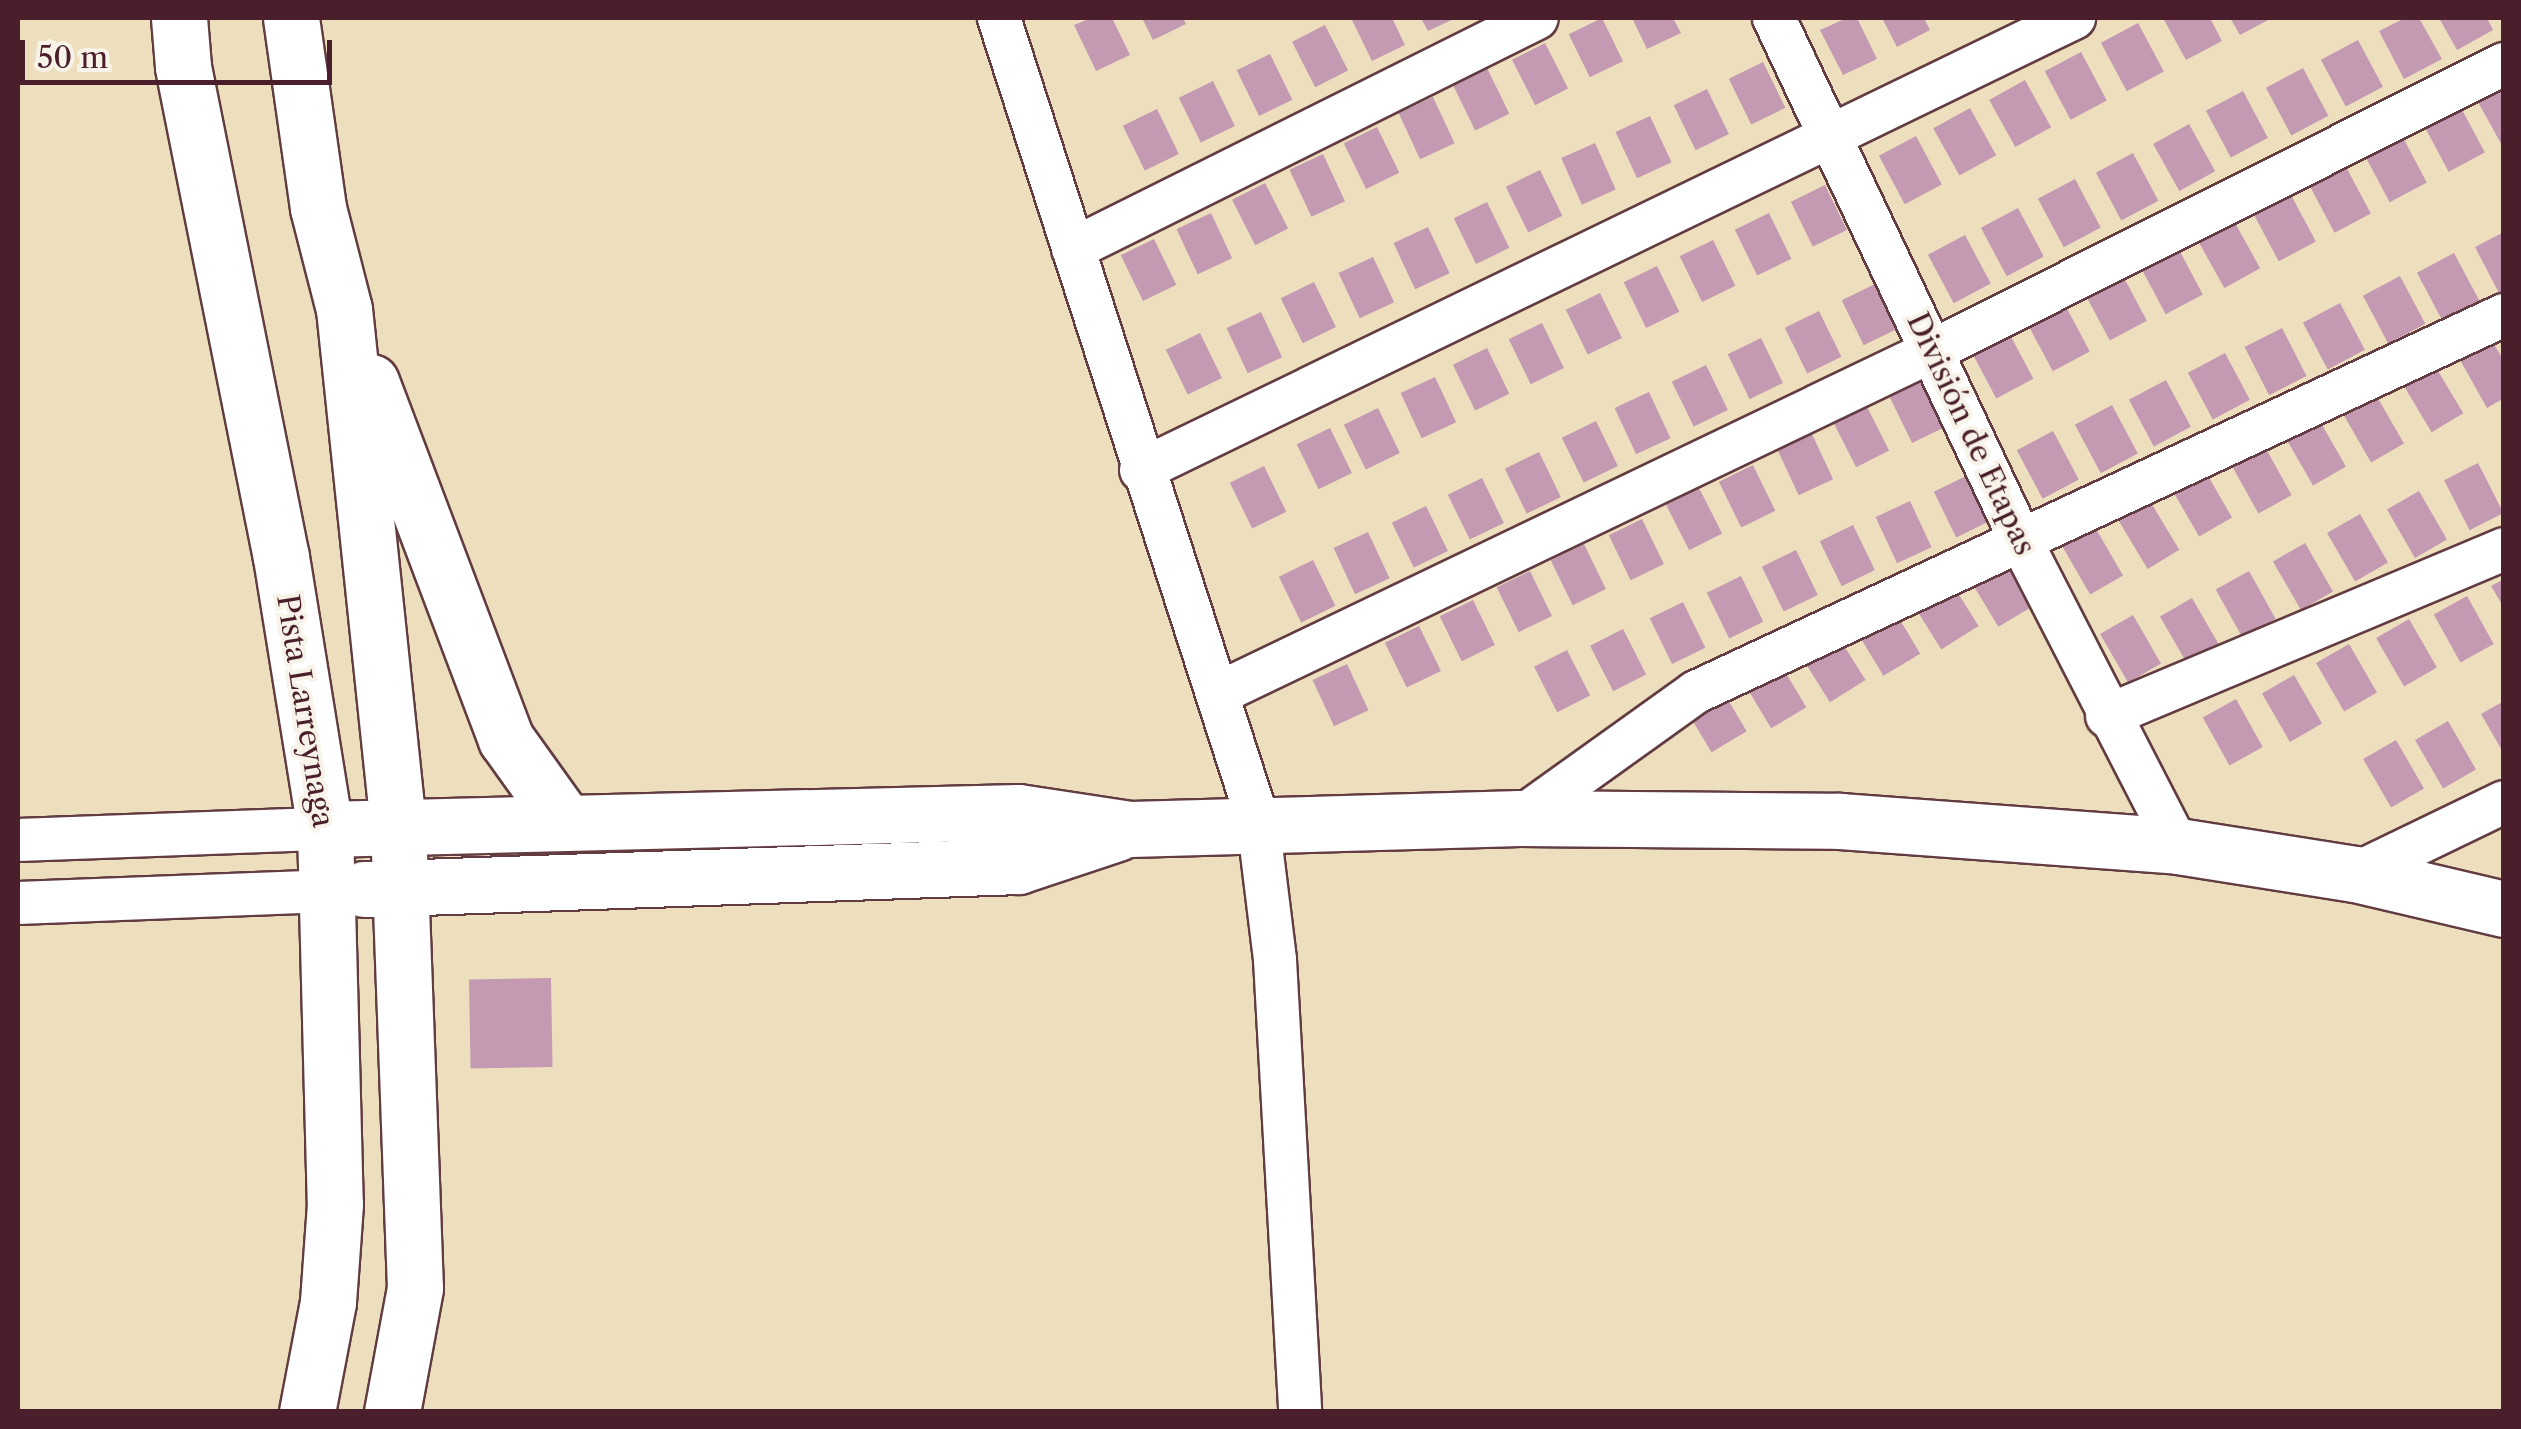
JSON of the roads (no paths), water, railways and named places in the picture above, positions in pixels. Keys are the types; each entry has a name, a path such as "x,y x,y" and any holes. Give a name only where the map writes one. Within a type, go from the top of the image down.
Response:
{"main road":[{"name":"Pista Larreynaga","path":"179,18 183,67 281,557 325,829 335,1204 328,1302 307,1412"},
{"path":"291,18 318,208 344,309 506,739 564,820"},
{"path":"344,309 398,825 407,959 415,1288 392,1412"},
{"path":"325,829 564,820 1018,812 1130,829 1258,821 1520,818 1840,821 2178,846 2355,874 2504,908"},
{"path":"327,892 462,883 1018,866 1130,829"},
{"path":"407,959 443,900 462,883"}],"street":[{"path":"1073,249 1537,18"},
{"name":"División de Etapas","path":"1774,18 2022,544 2107,716 2178,846"},
{"path":"1141,470 1829,133 2074,18"},
{"path":"1003,19 1141,470 1219,693 1258,821 1276,960 1300,1412"},
{"path":"1219,693 1932,351 2504,64"},
{"path":"1520,818 1696,692 2022,544 2504,314"},
{"path":"2107,716 2504,549"},
{"path":"2355,874 2504,802"},
{"path":"18,840 325,829"},
{"path":"18,904 327,892"}]}
